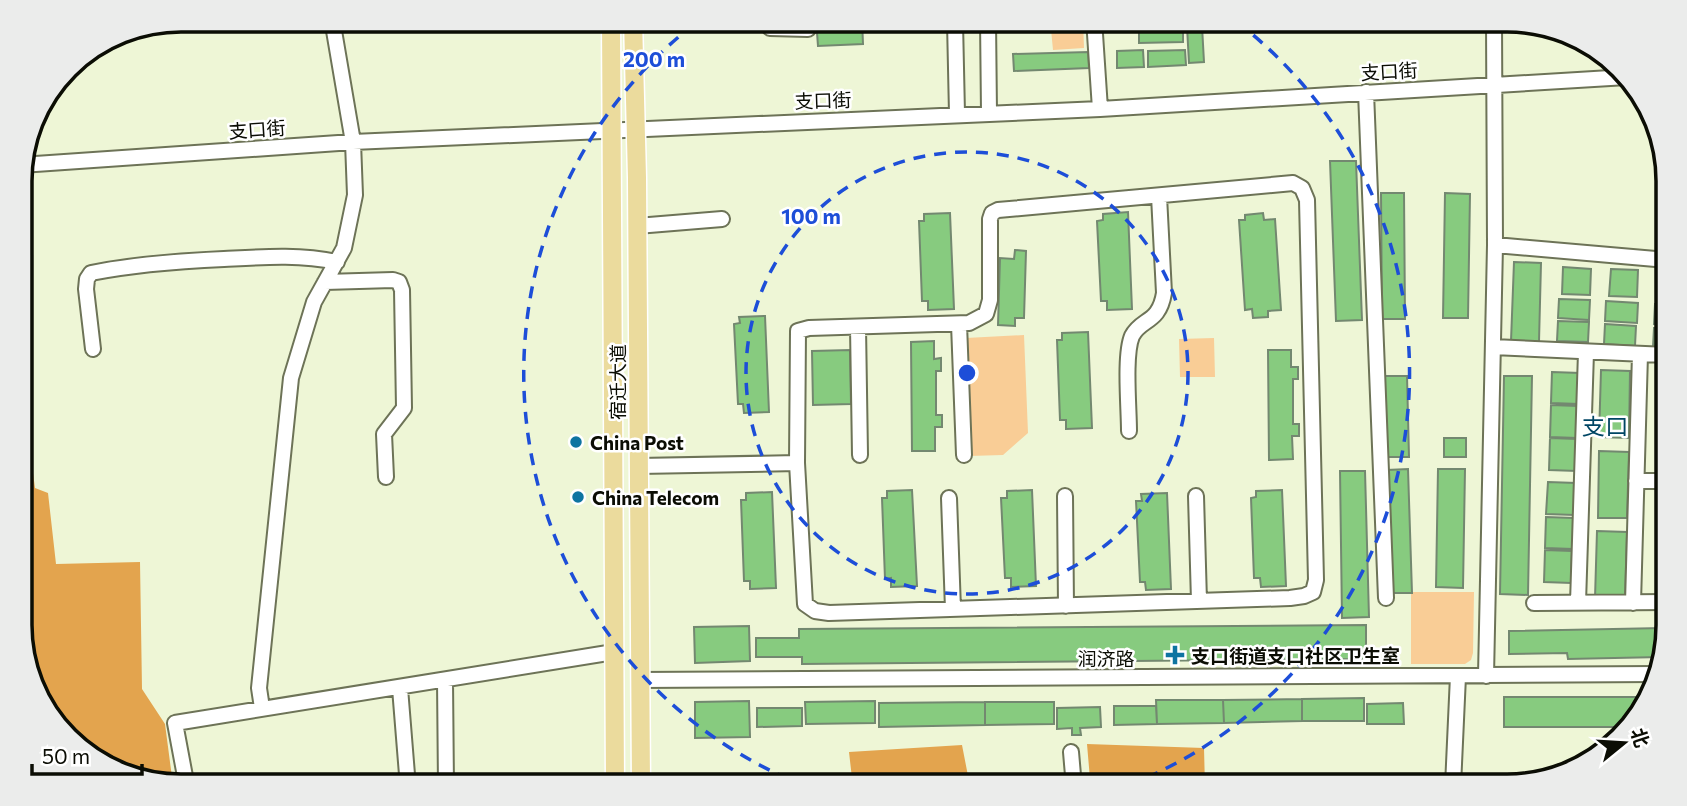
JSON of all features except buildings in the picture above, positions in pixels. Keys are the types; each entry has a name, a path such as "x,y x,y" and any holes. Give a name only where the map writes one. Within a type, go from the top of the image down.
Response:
{"main road":[{"name":"宿迁大道","path":"611,32 615,774"},
{"name":"宿迁大道","path":"633,32 641,774"}],"street":[{"path":"262,708 259,688 291,377 314,302 344,248 355,195 354,142 334,32"},
{"path":"955,32 957,114"},
{"path":"988,32 989,113"},
{"path":"1095,32 1100,109"},
{"path":"1486,676 1495,244 1494,32"},
{"name":"支口街","path":"33,163 354,142 1100,109 1614,77"},
{"path":"1366,92 1386,598"},
{"path":"1293,183 1302,188 1307,200 1316,580 1313,592 1290,598 829,613 815,611 805,604 797,463 798,331 809,328 969,323 986,314 990,300 992,213 1009,209 1158,196 1293,183"},
{"path":"1129,431 1129,347 1133,332 1149,321 1161,307 1164,293 1158,196"},
{"path":"637,226 722,219"},
{"path":"1495,244 1656,259"},
{"path":"93,349 86,289 91,273 161,263 278,256 314,257 337,262"},
{"path":"325,282 393,280 399,282 402,290 404,408 384,434 386,477"},
{"path":"959,324 964,455"},
{"path":"858,327 860,455"},
{"path":"1493,347 1656,355"},
{"path":"1578,603 1586,352"},
{"path":"1633,603 1640,354"},
{"path":"639,466 797,463"},
{"path":"1636,481 1656,481"},
{"path":"1065,496 1066,606"},
{"path":"1196,496 1199,601"},
{"path":"948,498 953,609"},
{"path":"1534,603 1656,603"},
{"path":"185,774 175,723 614,652"},
{"name":"润济路","path":"640,680 1647,674"},
{"path":"1454,774 1458,676"},
{"path":"445,680 446,774"},
{"path":"400,688 407,774"},
{"path":"1071,752 1073,774"}],"shaded area":[{"path":"1051,32 1083,32 1084,48 1053,50"},
{"path":"1024,335 1028,433 1003,455 969,456 966,338"},
{"path":"1214,338 1215,377 1180,377 1179,339"},
{"path":"32,466 35,488 48,493 56,564 140,562 142,689 165,724 171,774 132,767 106,755 75,731 51,700 43,683 33,645"},
{"path":"1411,592 1474,592 1471,660 1465,664 1411,664"},
{"path":"1087,744 1204,748 1205,774 1090,774"},
{"path":"962,745 968,774 852,774 849,752"}],"place":[{"name":"China Post","path":"576,442"},
{"name":"China Telecom","path":"578,497"},
{"name":"支口街道支口社区卫生室","path":"1175,655"}],"district":[{"name":"支口","path":"1605,426"}]}
